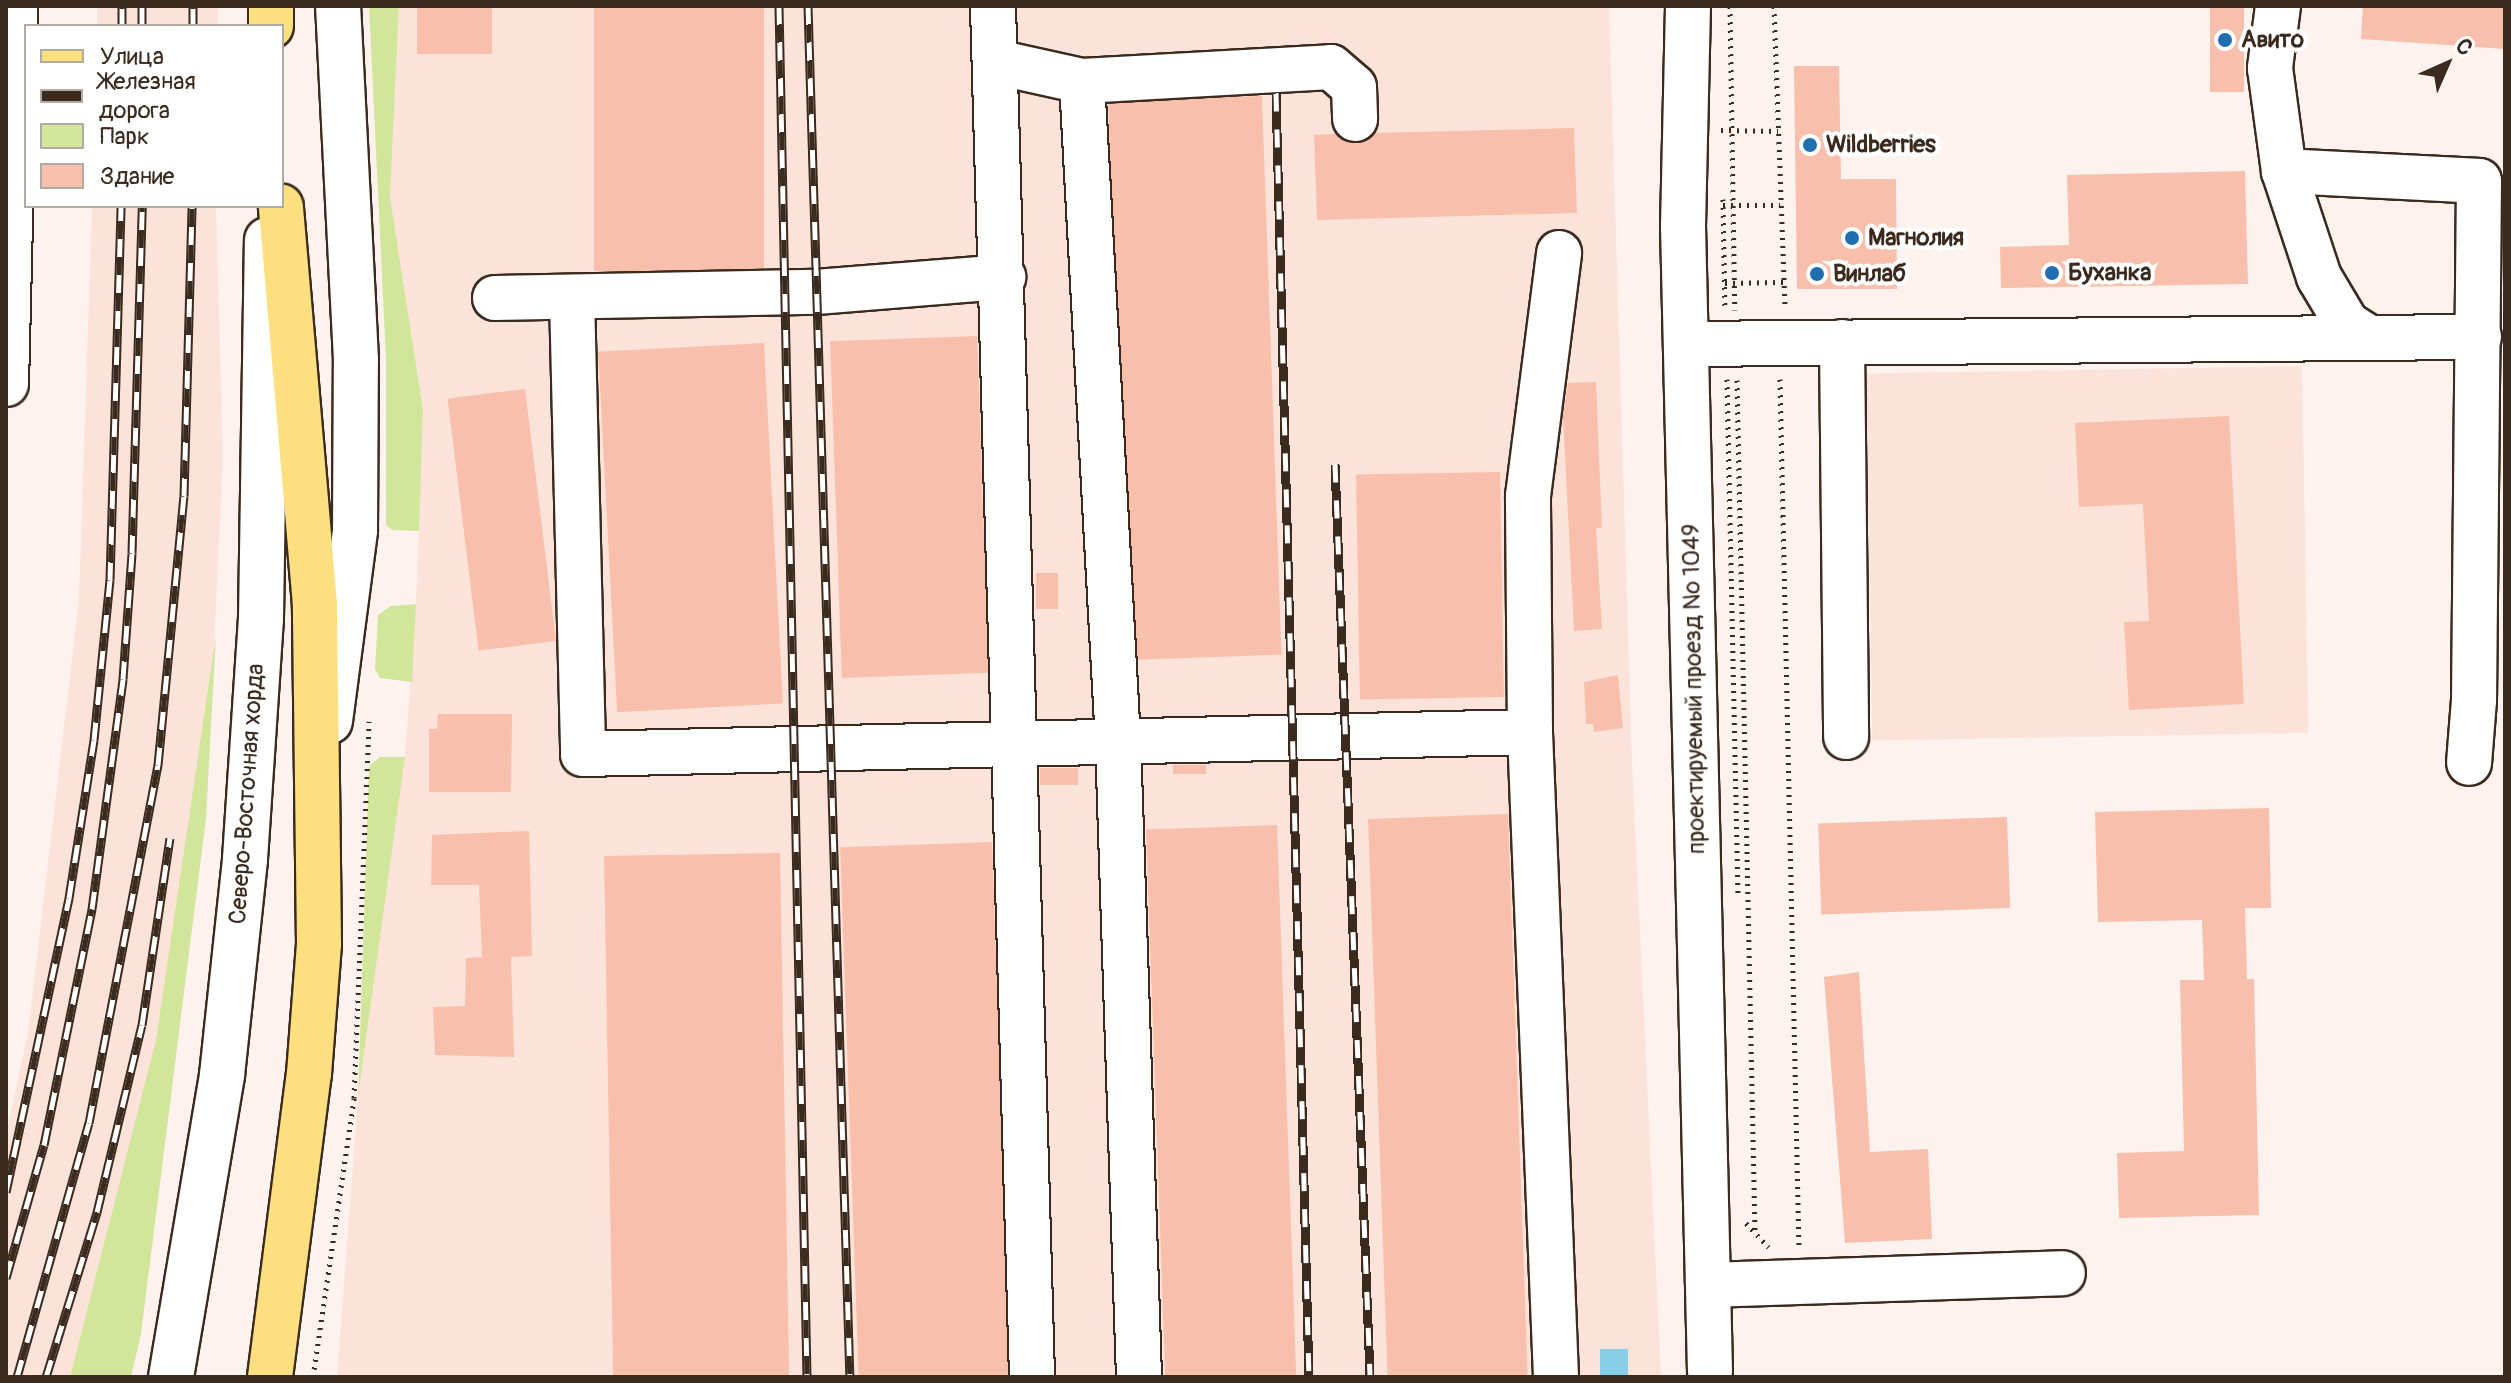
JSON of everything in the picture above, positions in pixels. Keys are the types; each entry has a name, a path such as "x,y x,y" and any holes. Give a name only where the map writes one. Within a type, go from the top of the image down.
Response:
{"main road":[{"path":"270,1377 309,1074 319,944 320,791 315,605 281,208"}],"street":[{"path":"6,384 15,6"},
{"path":"320,791 355,530 356,360 338,6"},
{"path":"993,6 1003,277 1011,744 1032,1377"},
{"name":"проектируемый проезд № 1049","path":"1688,6 1716,344 1708,1285 1710,1372"},
{"path":"2278,6 2270,68 2284,171 2319,277 2347,324 2366,336"},
{"path":"996,62 1082,81 1331,67 1354,87 1355,119"},
{"path":"1082,81 1118,741 1139,1377"},
{"path":"2284,171 2479,181 2479,337 2490,701 2469,763"},
{"name":"Северо-Восточная хорда","path":"171,1377 222,1075 245,859 261,618 267,208"},
{"path":"1556,1377 1530,732 1528,496 1559,253"},
{"path":"495,298 816,292 1003,277"},
{"path":"2251,346 2311,298 2319,277"},
{"path":"572,297 583,754 1530,732"},
{"path":"1716,344 1842,342 2251,346 2366,336 2479,337"},
{"path":"1842,342 1846,737"},
{"path":"149,1377 203,1067 243,609"},
{"path":"1708,1285 2063,1273"}],"path":[{"path":"1730,6 1734,283 1716,344 1755,1235"},
{"path":"1774,6 1784,307 1800,307"},
{"path":"1721,114 1722,145"},
{"path":"1721,130 1778,131"},
{"path":"1723,190 1725,283 1716,344 1746,1226"},
{"path":"1723,205 1780,205"},
{"path":"1725,283 1783,282"},
{"path":"1780,374 1799,1254 1815,1254"},
{"path":"313,1377 323,1324"}],"shaded area":[{"path":"97,6 218,6 218,24 97,24"},
{"path":"399,6 1609,6 1632,762 1661,1377 337,1377 358,1097 405,757 416,604 423,410 390,197"},
{"path":"92,208 216,208 223,456 206,818 98,1377 6,1377 6,1134 28,1033 79,599"},
{"path":"2302,366 2308,733 1872,741 1866,374"}],"green space":[{"path":"369,6 399,6 390,197 423,410 419,531 392,530 386,525 386,360"},
{"path":"416,604 412,682 380,678 375,669 378,615 391,606"},
{"path":"216,635 206,818 141,1334 131,1377 70,1377 156,1040"},
{"path":"380,757 405,757 358,1097 369,766"}],"water":[{"path":"1600,1349 1628,1349 1628,1377 1600,1377"}],"building":[{"path":"417,6 492,6 492,54 417,54"},
{"path":"594,6 764,6 764,271 594,271"},
{"path":"2210,6 2244,6 2244,92 2210,92"},
{"path":"2363,6 2505,6 2505,49 2361,39"},
{"path":"1794,66 1839,66 1841,179 1896,179 1897,289 1797,289"},
{"path":"1262,96 1282,655 1128,660 1108,101"},
{"path":"1574,128 1577,213 1317,220 1314,135 1336,134 1357,144 1375,133"},
{"path":"2245,171 2248,284 2001,288 2000,247 2069,245 2067,175"},
{"path":"977,336 989,673 842,678 830,341"},
{"path":"764,343 783,704 617,712 598,352"},
{"path":"1596,382 1602,528 1596,528 1602,629 1574,631 1563,416 1568,383"},
{"path":"525,389 556,641 479,651 448,399"},
{"path":"2229,416 2244,704 2129,710 2124,622 2149,621 2143,504 2079,507 2075,423"},
{"path":"1500,472 1504,697 1360,699 1356,475"},
{"path":"1036,573 1058,573 1058,609 1036,609"},
{"path":"1618,675 1623,728 1594,732 1593,724 1586,724 1584,682"},
{"path":"438,714 512,714 511,792 429,792 429,729 437,729"},
{"path":"1173,765 1206,765 1206,774 1173,774"},
{"path":"1040,768 1078,768 1078,785 1040,785"},
{"path":"2269,808 2271,908 2245,908 2247,979 2254,979 2259,1215 2119,1218 2117,1153 2184,1151 2180,980 2204,980 2202,920 2098,922 2095,812"},
{"path":"1508,814 1528,1377 1388,1377 1368,819"},
{"path":"2007,817 2010,908 1821,915 1818,824"},
{"path":"1277,825 1296,1377 1165,1377 1146,830"},
{"path":"529,831 532,956 511,957 514,1057 435,1055 433,1007 465,1006 466,958 482,957 479,885 431,885 432,835"},
{"path":"992,842 1011,1377 859,1377 840,847"},
{"path":"780,853 789,1377 613,1377 604,856"},
{"path":"1859,972 1870,1152 1928,1149 1932,1239 1845,1243 1824,977"}],"railway":[{"path":"122,6 122,24"},
{"path":"142,6 142,24"},
{"path":"193,6 193,24"},
{"path":"779,6 807,1377"},
{"path":"808,6 850,1377"},
{"path":"1276,93 1309,1377"},
{"path":"6,1192 69,898 94,740 110,580 121,208"},
{"path":"6,1278 44,1145 92,909 123,679 132,553 142,208"},
{"path":"17,1377 89,1123 158,765 184,496 192,208"},
{"path":"1335,464 1370,1377"},
{"path":"46,1377 97,1212 142,1025 170,838"}],"place":[{"name":"Авито","path":"2225,40"},
{"name":"Wildberries","path":"1810,145"},
{"name":"Магнолия","path":"1852,238"},
{"name":"Буханка","path":"2052,273"},
{"name":"Винлаб","path":"1817,274"}]}
